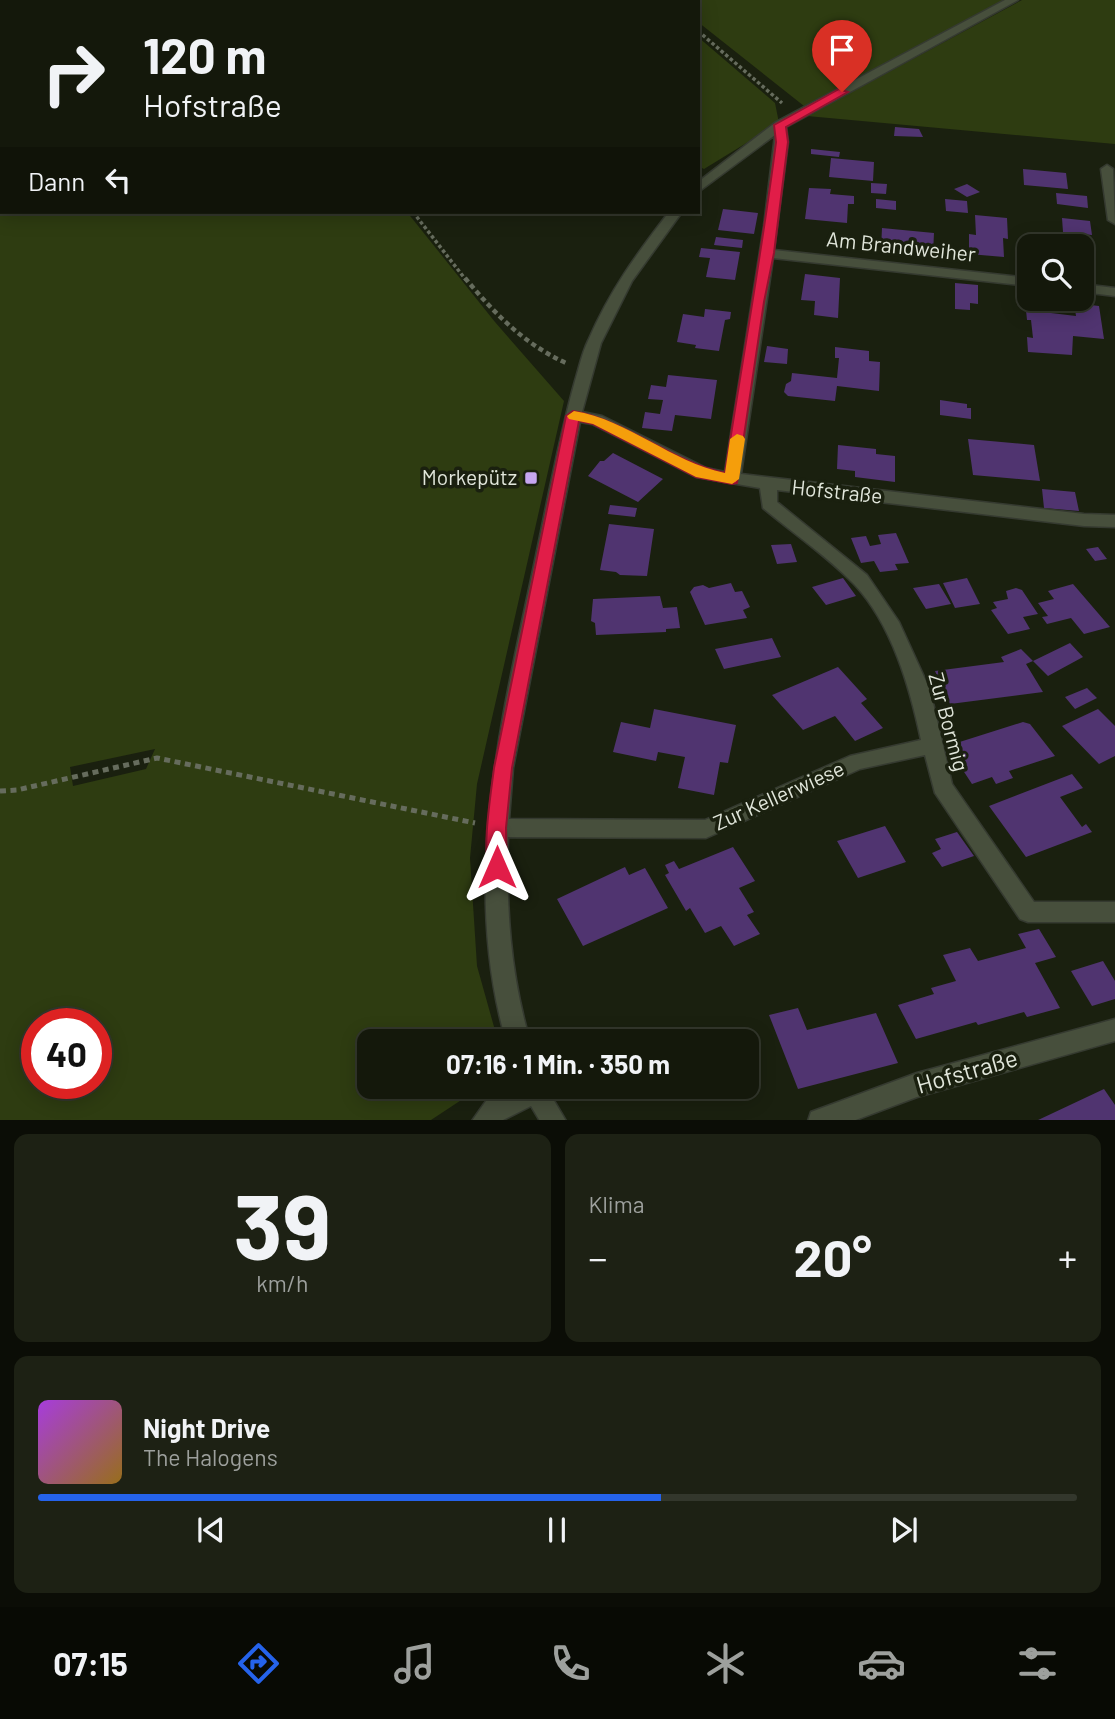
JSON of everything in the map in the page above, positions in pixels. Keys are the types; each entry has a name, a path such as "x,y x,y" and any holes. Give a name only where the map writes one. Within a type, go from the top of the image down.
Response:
{"street":[{"path":"700,186 780,125 1013,0"},
{"path":"732,479 757,302 768,253 782,142 780,125"},
{"path":"1107,169 1115,220"},
{"path":"514,1029 502,964 497,828 503,768 573,416 588,366 599,331 625,280 674,214"},
{"name":"Am Brandweiher","path":"768,253 1017,281"},
{"path":"1094,289 1115,292"},
{"name":"Hofstraße","path":"573,416 596,420 702,473 732,479 1084,520 1115,521"},
{"name":"Zur Bormig","path":"768,485 769,504 861,580 893,627 920,690 942,787 1028,912 1115,912"},
{"name":"Zur Kellerwiese","path":"497,828 706,829 857,762 933,745"},
{"name":"Hofstraße","path":"824,1120 917,1085 1115,1030"},
{"path":"485,1120 495,1109 516,1099"},
{"path":"540,1099 553,1120"}],"path":[{"path":"700,34 782,103 801,113"},
{"path":"415,214 500,320 549,357 564,363 588,366"},
{"path":"0,791 17,790 157,758 497,828"}],"green space":[{"path":"700,0 1006,0 804,106 700,24"},
{"path":"1022,0 1115,0 1115,144 807,116"},
{"path":"700,39 775,103 779,123 704,169 700,167"},
{"path":"0,214 409,214 495,322 564,401 477,784 470,858 477,966 495,1029 357,1029 357,1099 463,1099 431,1120 0,1120","holes":["155,749 146,769 73,786 70,767"]}],"building":[{"path":"895,127 919,129 923,137 894,136"},
{"path":"811,149 840,152 839,157 811,154"},
{"path":"831,158 874,162 873,181 829,177"},
{"path":"1023,169 1066,173 1068,189 1024,185"},
{"path":"871,183 887,184 886,194 871,193"},
{"path":"967,184 980,192 967,197 954,189"},
{"path":"809,188 831,189 830,194 854,196 854,204 848,204 847,223 805,219"},
{"path":"1056,193 1087,196 1088,208 1057,204"},
{"path":"876,199 896,201 896,210 876,208"},
{"path":"945,199 967,201 968,213 946,211"},
{"path":"723,209 758,213 754,234 718,230"},
{"path":"975,215 1007,218 1008,239 1003,238 1004,257 969,254 969,234 976,235"},
{"path":"1062,218 1090,221 1092,234 1063,232"},
{"path":"882,228 934,233 933,254 881,249"},
{"path":"716,237 743,240 742,248 714,245"},
{"path":"701,248 740,252 735,280 706,277 710,258 699,257"},
{"path":"805,274 840,278 838,318 814,315 815,301 801,300"},
{"path":"955,283 978,285 978,304 970,303 970,310 955,309"},
{"path":"1094,305 1099,306 1104,339 1073,336 1072,355 1028,352 1027,337 1033,338 1031,320 1027,320 1026,311 1076,316 1075,311 1094,311"},
{"path":"705,309 731,312 730,319 725,320 719,351 677,342 683,314 704,317"},
{"path":"767,346 788,349 787,364 764,362"},
{"path":"835,347 869,351 869,361 880,362 879,391 837,386 835,401 788,396 784,392 786,384 791,381 792,373 837,378 839,358 835,358"},
{"path":"668,375 717,380 711,419 675,415 672,431 642,428 645,412 660,414 663,400 648,399 651,385 666,387"},
{"path":"940,400 967,404 967,408 971,408 971,419 940,415"},
{"path":"968,439 1034,445 1040,481 973,475"},
{"path":"838,445 876,449 876,454 895,456 895,482 855,477 855,471 837,469"},
{"path":"613,453 663,479 638,502 588,476 600,461"},
{"path":"1042,489 1075,492 1079,511 1044,508"},
{"path":"610,505 637,508 635,517 608,514"},
{"path":"609,524 654,529 647,576 620,575 600,570"},
{"path":"896,533 909,563 895,564 898,570 880,572 874,561 861,563 851,538 866,536 870,546 881,544 878,535"},
{"path":"791,544 797,562 777,564 771,545"},
{"path":"1098,547 1107,559 1095,561 1086,549"},
{"path":"843,578 856,596 826,605 812,587"},
{"path":"967,578 980,604 955,608 943,583"},
{"path":"731,583 735,592 742,591 750,607 743,610 747,618 705,625 690,592 694,587 703,585 709,588"},
{"path":"939,584 951,604 926,609 913,588"},
{"path":"1073,584 1110,627 1084,634 1071,618 1047,624 1042,617 1048,616 1038,603 1054,599 1048,591"},
{"path":"1016,588 1022,590 1038,614 1023,617 1030,629 1008,634 991,610 997,608 993,602 1008,599 1006,591"},
{"path":"660,596 663,608 677,607 680,628 666,629 666,632 596,635 595,623 591,621 593,599"},
{"path":"772,638 781,657 724,669 715,649"},
{"path":"1070,643 1083,657 1048,676 1033,661"},
{"path":"1021,649 1033,661 1026,664 1043,692 950,704 935,671 1004,662 1001,657"},
{"path":"838,667 867,699 861,703 883,728 855,741 835,716 803,730 772,695"},
{"path":"1087,688 1097,698 1075,709 1065,697"},
{"path":"654,709 736,725 728,763 720,762 714,795 678,788 685,757 658,752 656,761 613,752 621,722 650,728"},
{"path":"1098,709 1115,726 1115,756 1099,764 1062,726"},
{"path":"1023,722 1030,724 1055,756 1009,771 1013,778 996,784 992,777 972,784 947,746"},
{"path":"1072,774 1083,788 1060,797 1082,827 1086,824 1092,832 1026,857 989,806"},
{"path":"885,826 906,862 858,878 837,841"},
{"path":"957,832 974,856 942,867 932,853 941,849 935,839"},
{"path":"733,847 755,881 739,888 754,912 747,915 760,934 734,946 721,926 705,933 690,908 686,911 665,875 669,873 665,865 674,861 679,869"},
{"path":"625,867 629,875 645,868 668,908 583,946 557,899"},
{"path":"1039,929 1056,957 1035,963 1060,1008 1027,1017 1024,1012 978,1025 976,1022 916,1039 898,1005 934,994 931,988 956,981 943,955 970,948 978,961 1026,948 1018,934"},
{"path":"1103,961 1115,981 1115,999 1092,1006 1071,971"},
{"path":"798,1008 807,1030 876,1013 898,1063 798,1089 769,1015"},
{"path":"1104,1089 1115,1105 1115,1120 1038,1120"}],"slow traffic":[{"path":"574,416 596,420 702,473 732,479 737,439"}],"place":[{"name":"Morkepütz","path":"531,478"}],"route":[{"path":"497,867 497,828 503,768 573,416 596,420 702,473 732,479 757,302 768,253 782,142 780,125 842,92"}]}
